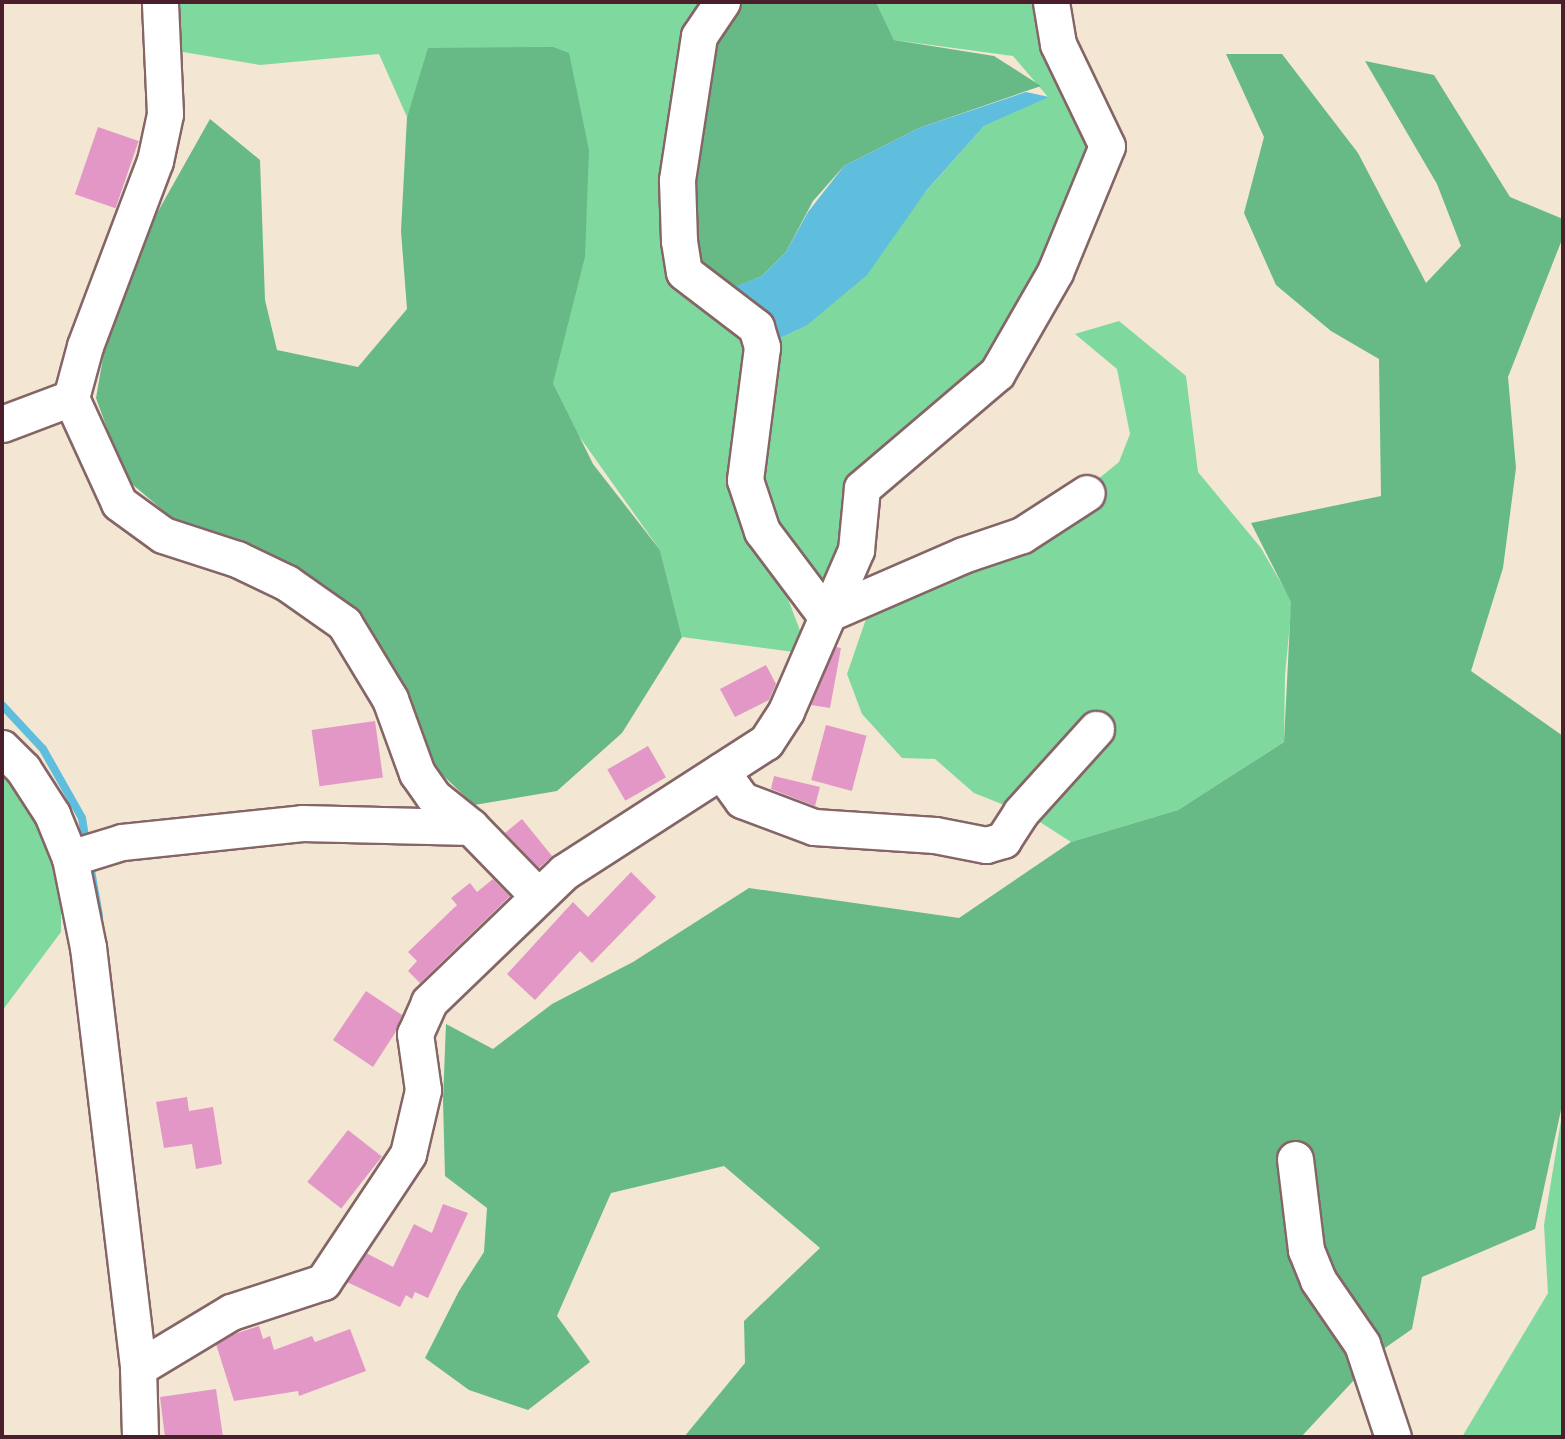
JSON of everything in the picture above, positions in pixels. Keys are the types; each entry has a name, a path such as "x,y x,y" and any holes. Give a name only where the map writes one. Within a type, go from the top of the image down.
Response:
{"street":[{"path":"160,2 165,114 155,161 85,346 71,398 119,503 163,535 237,559 287,583 344,623 390,699 417,773 435,797 471,827 538,896"},
{"path":"722,2 699,36 677,180 679,241 684,272 756,327 762,347 745,480 762,531 825,615"},
{"path":"147,1363 231,1312 323,1282 408,1154 423,1090 415,1034 429,1002 564,873 766,742 773,732 786,711 825,615 856,550 862,488 997,373 1055,272 1107,146 1058,44 1051,2"},
{"path":"2,424 71,398"},
{"path":"825,615 963,555 1022,535 1087,493"},
{"path":"721,771 742,800 814,827 935,835 986,845 1003,840 1021,812 1096,729"},
{"path":"2,748 23,769 52,814 71,857 88,947 147,1363 140,1437"},
{"path":"71,857 122,842 302,823 471,827"},
{"path":"1295,1159 1306,1250 1318,1280 1362,1344 1393,1437"}],"green space":[{"path":"174,2 722,2 762,347 806,326 984,126 1048,97 1013,56 894,40 876,2 1048,2 1102,135 1020,333 862,488 825,615 762,531 809,654 682,637 660,550 579,436 553,383 429,48 407,117 379,54 260,65 177,51"},
{"path":"722,2 876,2 894,40 994,56 1041,86 919,128 844,166 813,201 786,252 762,276 714,295 684,272 677,180"},
{"path":"553,47 569,53 589,150 585,257 553,383 593,464 660,550 682,637 622,733 557,791 474,805 428,761 355,614 193,536 125,478 96,398 104,352 147,231 210,119 260,160 265,300 277,350 358,367 407,309 401,231 407,117 428,48"},
{"path":"1226,54 1282,54 1358,153 1426,283 1461,246 1437,184 1365,61 1434,75 1510,197 1563,219 1563,237 1508,377 1516,468 1503,568 1471,671 1563,736 1563,1101 1535,1229 1422,1277 1412,1329 1382,1350 1301,1437 684,1437 745,1363 744,1321 820,1248 724,1166 611,1193 557,1316 590,1362 528,1410 469,1390 425,1358 459,1291 484,1252 487,1208 445,1176 443,1100 446,1024 493,1049 552,1004 633,962 749,888 959,918 1071,842 1178,810 1284,742 1291,602 1251,523 1381,496 1379,359 1331,331 1276,285 1244,213 1264,137"},
{"path":"1119,321 1186,376 1198,472 1261,548 1292,602 1285,675 1284,742 1178,810 1071,842 1029,815 974,793 935,759 902,758 862,714 847,674 866,619 937,580 1010,551 1119,462 1130,434 1117,369 1075,334"},
{"path":"2,773 26,798 61,877 61,932 2,1011"},
{"path":"1563,1108 1563,1437 1462,1437 1548,1293 1544,1225"}],"water":[{"path":"1026,92 1049,97 984,126 926,191 867,275 806,326 772,342 714,295 762,276 786,252 808,212 844,166 919,128"}],"building":[{"path":"98,127 139,141 116,208 75,194"},
{"path":"836,647 841,648 830,708 811,705"},
{"path":"766,665 776,684 769,700 735,717 720,689"},
{"path":"375,721 383,777 320,786 312,730"},
{"path":"826,725 867,736 852,791 811,780"},
{"path":"648,746 666,777 625,801 607,770"},
{"path":"774,776 820,787 815,806 771,789"},
{"path":"522,819 552,856 539,868 505,833"},
{"path":"631,872 656,897 592,963 580,951 535,1000 507,974 573,902 588,917"},
{"path":"493,879 510,896 420,983 408,971 417,961 408,952 457,905 451,898 470,883 477,892"},
{"path":"366,991 402,1015 395,1033 373,1067 333,1040"},
{"path":"187,1097 189,1111 213,1107 222,1164 196,1169 192,1144 164,1148 156,1102"},
{"path":"348,1130 382,1156 341,1208 307,1182"},
{"path":"443,1204 468,1213 428,1298 415,1292 412,1299 406,1295 400,1307 347,1282 366,1253 393,1267 414,1224 432,1233"},
{"path":"259,1326 263,1339 270,1336 274,1350 312,1336 315,1342 350,1329 366,1371 299,1396 298,1391 234,1401 216,1344 234,1334"},
{"path":"216,1389 223,1437 165,1437 160,1397"}],"waterway":[{"path":"2,705 43,749 82,818 86,843"},
{"path":"89,859 99,915"}]}
